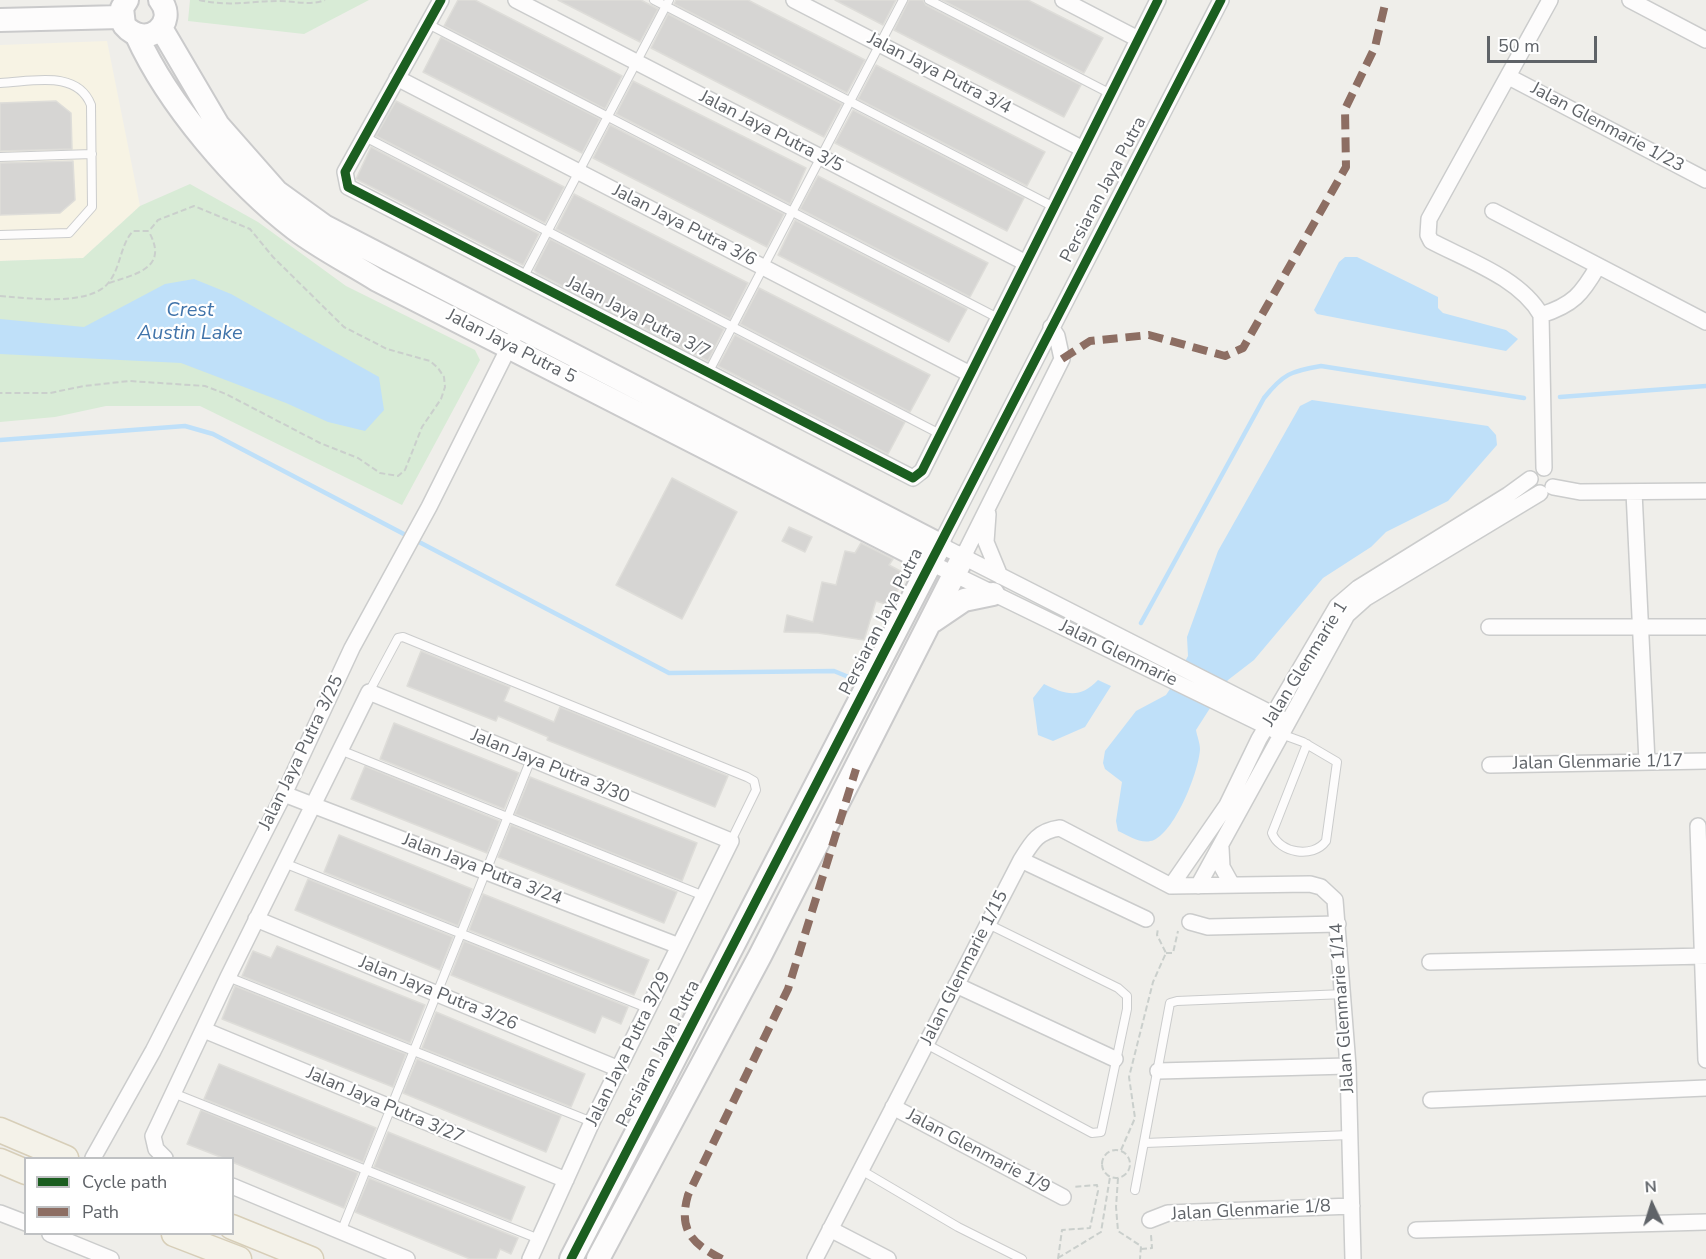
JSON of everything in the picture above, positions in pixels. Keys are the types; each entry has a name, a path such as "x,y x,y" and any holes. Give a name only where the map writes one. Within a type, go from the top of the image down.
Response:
{"main road":[{"path":"0,1130 64,1157"},
{"path":"0,1161 24,1171"},
{"path":"234,1228 311,1259"},
{"path":"179,1235 239,1259"}],"street":[{"path":"137,36 154,34 161,28 165,12 160,0"},
{"path":"364,137 441,0"},
{"name":"Jalan Jaya Putra 3/5","path":"516,0 1026,263"},
{"name":"Jalan Jaya Putra 3/4","path":"794,0 1083,149"},
{"path":"1063,0 1138,39"},
{"path":"940,434 1158,0"},
{"name":"Persiaran Jaya Putra","path":"571,1259 1221,0"},
{"path":"1544,468 1541,315 1535,305 1506,280 1431,241 1428,235 1429,219 1550,0"},
{"path":"1630,0 1706,40"},
{"path":"0,20 125,4"},
{"name":"Jalan Jaya Putra 5","path":"125,4 124,25 137,36 150,64 212,150 252,192 297,230 377,280 514,337"},
{"name":"Jalan Jaya Putra 5","path":"161,28 218,124 277,192 324,226 514,337 959,566"},
{"name":"Jalan Glenmarie 1/23","path":"1509,76 1706,180"},
{"name":"Jalan Jaya Putra 3/6","path":"397,78 970,374"},
{"name":"Jalan Jaya Putra 3/7","path":"364,137 345,172 348,187 523,278 913,478 922,471 940,434"},
{"path":"1493,211 1706,322"},
{"path":"1541,315 1569,304 1579,295 1598,266"},
{"path":"598,1259 760,956 931,623 1062,359 1061,346 1051,327"},
{"name":"Jalan Jaya Putra 3/25","path":"94,1157 153,1051 284,794 352,648 429,507 514,337"},
{"path":"1544,468 1533,472 1530,479 1533,490 1706,491"},
{"path":"1544,468 1554,475 1547,490"},
{"name":"Jalan Glenmarie 1","path":"1444,543 1530,479"},
{"name":"Jalan Glenmarie 1","path":"1198,886 1240,813 1277,724 1337,606 1358,588 1406,566 1444,543 1547,490"},
{"path":"1634,492 1647,762"},
{"path":"931,623 964,600 997,585 986,542 989,505"},
{"name":"Jalan Glenmarie","path":"959,566 1277,724"},
{"path":"1489,627 1706,627"},
{"name":"Jalan Jaya Putra 3/25","path":"160,1154 153,1136 228,976 369,692"},
{"name":"Jalan Jaya Putra 3/30","path":"369,692 731,841"},
{"name":"Jalan Glenmarie 1","path":"1171,886 1227,805 1277,724"},
{"name":"Jalan Glenmarie 1/17","path":"1490,765 1706,761"},
{"name":"Jalan Jaya Putra 3/24","path":"284,794 679,946"},
{"path":"1227,805 1240,813"},
{"path":"1698,826 1706,1060"},
{"name":"Jalan Glenmarie 1/15","path":"815,1259 1021,860 1036,837 1046,830 1060,828 1171,886 1198,886"},
{"name":"Jalan Jaya Putra 3/29","path":"530,1259 592,1122 650,1009 731,841"},
{"path":"1221,848 1222,867 1232,885"},
{"path":"1021,860 1146,919"},
{"name":"Jalan Glenmarie 1/14","path":"1198,886 1310,884 1321,887 1335,900 1348,1066 1353,1259"},
{"name":"Jalan Jaya Putra 3/26","path":"256,919 619,1068"},
{"path":"1190,922 1208,927 1338,924"},
{"path":"1430,962 1704,956"},
{"path":"956,985 1115,1059"},
{"name":"Jalan Jaya Putra 3/27","path":"204,1030 566,1180"},
{"path":"1158,1071 1348,1066"},
{"path":"1431,1100 1706,1088"},
{"name":"Jalan Glenmarie 1/9","path":"893,1107 1063,1197"},
{"path":"234,1187 407,1259"},
{"name":"Jalan Glenmarie 1/8","path":"1150,1220 1168,1213 1352,1206"},
{"path":"0,1213 24,1222"},
{"path":"1416,1230 1706,1222"},
{"path":"830,1229 888,1259"},
{"path":"55,1235 111,1259"}],"lane":[{"path":"654,0 667,3 1054,207"},
{"path":"708,373 903,0"},
{"path":"929,0 1111,94"},
{"path":"523,278 667,3"},
{"path":"428,24 998,318"},
{"path":"0,83 67,80 80,86 91,105 92,154 92,207 81,223 69,233 0,235"},
{"path":"364,137 940,434"},
{"path":"0,157 92,154"},
{"path":"369,692 398,638 403,637 747,777 753,781 756,790 731,841"},
{"path":"1277,724 1337,762 1326,841 1322,847 1314,850 1286,850 1275,843 1272,832 1305,743"},
{"path":"1277,724 1305,743"},
{"path":"340,750 704,896"},
{"path":"341,1232 531,759"},
{"path":"284,863 650,1009"},
{"path":"926,1044 1092,1133 1101,1132 1127,1009 1127,996 1118,988 988,924"},
{"path":"228,976 592,1122"},
{"path":"1136,1190 1170,1003 1344,994"},
{"path":"173,1093 539,1239"},
{"path":"1145,1143 1350,1135"},
{"path":"861,1170 958,1227 1022,1259"}],"path":[{"path":"200,0 226,5 279,1 315,4 325,0"},
{"path":"0,393 51,393 84,386 129,381 205,386 226,394 320,443 358,458 380,473 398,476 405,470 422,427 441,399 445,387 444,377 430,361 387,349 344,327 273,257 250,229 194,206 158,220 148,231 133,231 126,239 109,283"},
{"path":"0,296 59,299 87,296 109,283 146,270 152,262 154,246 148,231"},
{"path":"1146,919 1158,924 1157,935 1166,953"},
{"path":"1166,953 1173,953 1180,920 1190,922"},
{"path":"1120,1150 1135,1118 1129,1077 1153,982 1166,953"},
{"path":"1113,1150 1120,1150 1129,1158 1130,1167 1126,1174 1118,1178 1110,1177 1101,1165 1103,1158 1113,1150"},
{"path":"1058,1259 1101,1232 1110,1177"},
{"path":"1118,1178 1116,1207 1118,1231 1141,1245 1140,1259"},
{"path":"1058,1259 1062,1230 1090,1228 1098,1191 1097,1185 1068,1186 1063,1197"},
{"path":"1141,1249 1152,1248 1150,1220"}],"shaded area":[{"path":"107,41 140,206 83,258 0,261 0,45"}],"green space":[{"path":"190,0 369,0 304,34 188,21"},
{"path":"190,184 258,222 346,286 475,350 480,360 402,505 200,406 106,406 55,417 0,422 0,261 83,258 140,206"}],"water":[{"path":"1345,257 1357,257 1438,297 1438,308 1443,313 1506,330 1518,339 1506,351 1317,314 1314,310 1339,262"},
{"name":"Crest Austin Lake","path":"194,279 231,294 379,377 384,410 365,431 328,422 286,403 181,363 0,354 0,319 84,327 165,284"},
{"path":"1312,400 1488,426 1496,435 1497,445 1448,501 1386,532 1371,547 1323,578 1254,660 1228,680 1196,730 1200,747 1199,759 1191,785 1178,813 1162,834 1154,840 1136,839 1118,831 1116,821 1122,782 1105,769 1103,763 1105,751 1136,711 1166,695 1172,686 1188,656 1187,637 1218,551 1300,406"},
{"path":"1098,680 1111,686 1085,727 1053,741 1038,735 1033,698 1044,684 1066,693 1079,693"}],"building":[{"path":"458,0 475,0 622,76 605,109 444,26"},
{"path":"558,0 641,0 658,9 640,42"},
{"path":"676,0 748,0 865,60 847,93 674,4"},
{"path":"835,0 896,0 883,25"},
{"path":"909,0 923,0 926,5 1081,85 1064,117 894,30"},
{"path":"942,0 1028,0 1103,38 1084,73"},
{"path":"668,14 842,104 824,137 651,48"},
{"path":"441,37 600,119 582,153 423,72"},
{"path":"876,65 1045,152 1027,186 858,99"},
{"path":"633,81 806,168 790,204 616,114"},
{"path":"56,101 71,113 72,149 0,151 0,103"},
{"path":"396,101 564,187 545,223 376,136"},
{"path":"853,110 1024,198 1007,231 835,143"},
{"path":"610,125 784,214 767,247 593,158"},
{"path":"371,147 539,234 523,265 356,179"},
{"path":"73,161 75,200 60,213 0,215 0,163"},
{"path":"818,176 988,263 970,297 800,209"},
{"path":"574,194 748,283 730,319 556,229"},
{"path":"795,220 967,309 949,342 778,255"},
{"path":"550,239 724,329 708,361 537,273 534,270"},
{"path":"759,288 930,375 910,412 740,324"},
{"path":"735,335 905,422 888,454 718,366"},
{"path":"672,478 737,512 682,619 616,585"},
{"path":"789,527 812,537 805,552 782,541"},
{"path":"861,543 893,559 889,565 904,573 892,606 876,601 864,640 818,633 784,632 787,615 813,622 822,582 836,585 845,551 855,553"},
{"path":"421,651 510,687 504,701 554,722 560,707 728,776 715,807 547,740 548,737 498,716 496,721 407,686"},
{"path":"394,723 519,773 504,809 380,759"},
{"path":"365,766 500,821 487,853 351,799"},
{"path":"530,777 697,843 682,881 515,814"},
{"path":"511,825 677,892 664,923 498,857"},
{"path":"339,835 472,889 458,926 324,872"},
{"path":"308,879 453,937 440,970 295,910"},
{"path":"483,894 649,960 634,995 469,930"},
{"path":"464,941 628,1007 621,1024 602,1016 595,1033 451,975"},
{"path":"277,946 425,1005 410,1043 242,976 253,951 271,958"},
{"path":"235,986 406,1054 393,1087 222,1019"},
{"path":"436,1012 585,1074 571,1107 422,1048"},
{"path":"417,1059 561,1116 546,1152 403,1093"},
{"path":"219,1064 376,1128 363,1162 204,1099"},
{"path":"201,1110 358,1173 344,1208 234,1163 234,1157 220,1157 187,1144"},
{"path":"388,1132 525,1187 511,1221 374,1167"},
{"path":"369,1178 518,1238 511,1254 500,1249 496,1259 470,1259 355,1212"}],"waterway":[{"path":"1141,623 1264,398 1288,375 1321,366 1524,398"},
{"path":"1560,397 1706,386"},
{"path":"0,440 185,426 213,434 669,673 834,671 851,678"}],"marked path":[{"path":"1062,359 1090,341 1149,335 1225,356 1243,348 1346,167 1345,109 1375,47 1386,0"},
{"path":"722,1259 703,1248 690,1235 685,1218 688,1195 788,989 856,769"}],"cycle path":[{"path":"441,0 345,172 348,187 913,478 922,471 1158,0"},
{"path":"571,1259 1221,0"}]}
